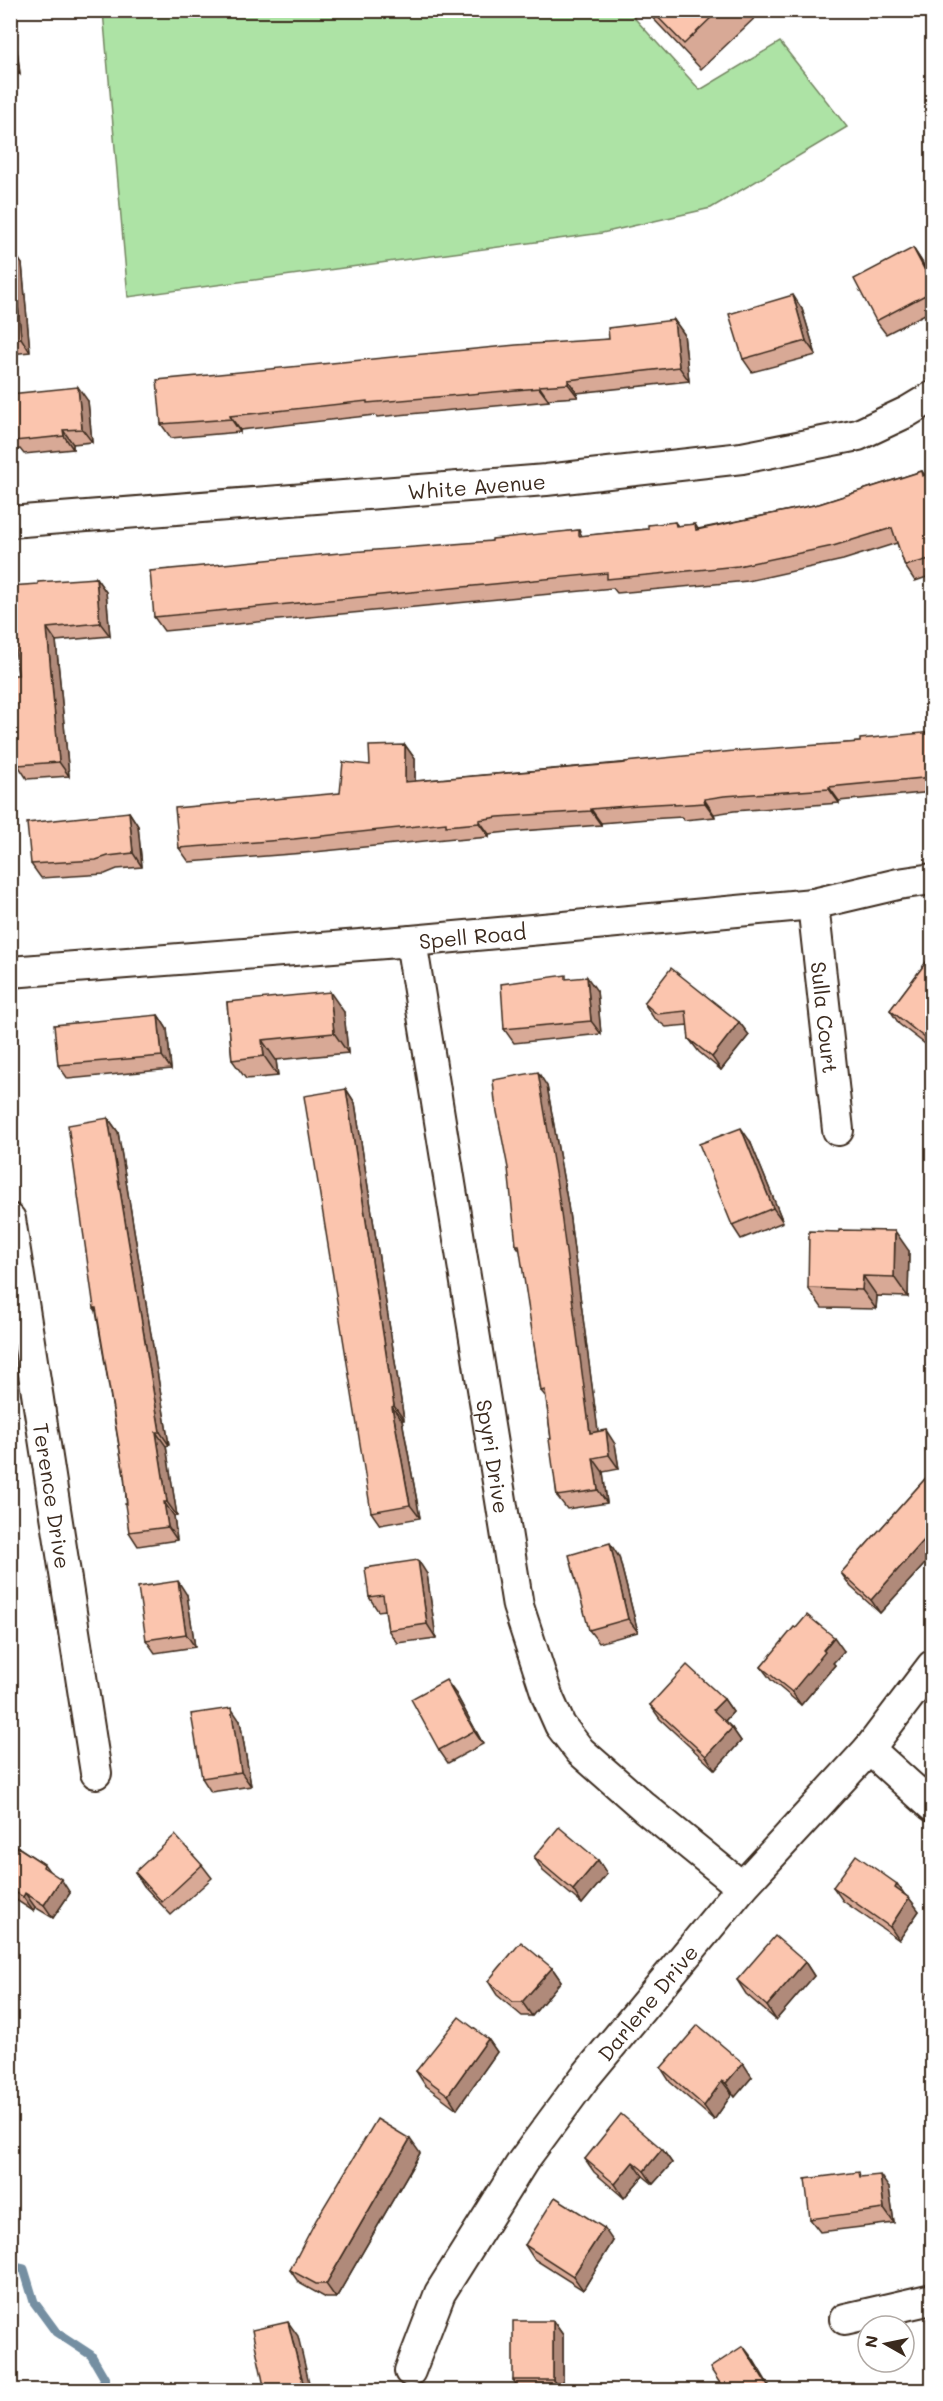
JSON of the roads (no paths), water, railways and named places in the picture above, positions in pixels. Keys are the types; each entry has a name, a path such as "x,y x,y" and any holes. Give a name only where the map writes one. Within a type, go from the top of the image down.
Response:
{"street":[{"name":"White Avenue","path":"10,522 546,480 742,458 858,435 933,397"},
{"name":"Spell Road","path":"10,972 411,941 813,904 898,884 933,879"},
{"name":"Sulla Court","path":"813,904 838,1130"},
{"name":"Spyri Drive","path":"411,941 518,1606 548,1698 560,1725 579,1751 742,1887"},
{"name":"Terence Drive","path":"10,1219 96,1773"},
{"name":"Darlene Drive","path":"410,2371 440,2293 523,2161 585,2077 742,1887 869,1749 933,1666"},
{"path":"869,1749 933,1806"},
{"path":"845,2319 933,2299"}],"waterway":[{"path":"10,2266 24,2269 34,2302 56,2332 91,2355 105,2379 99,2390"}]}
